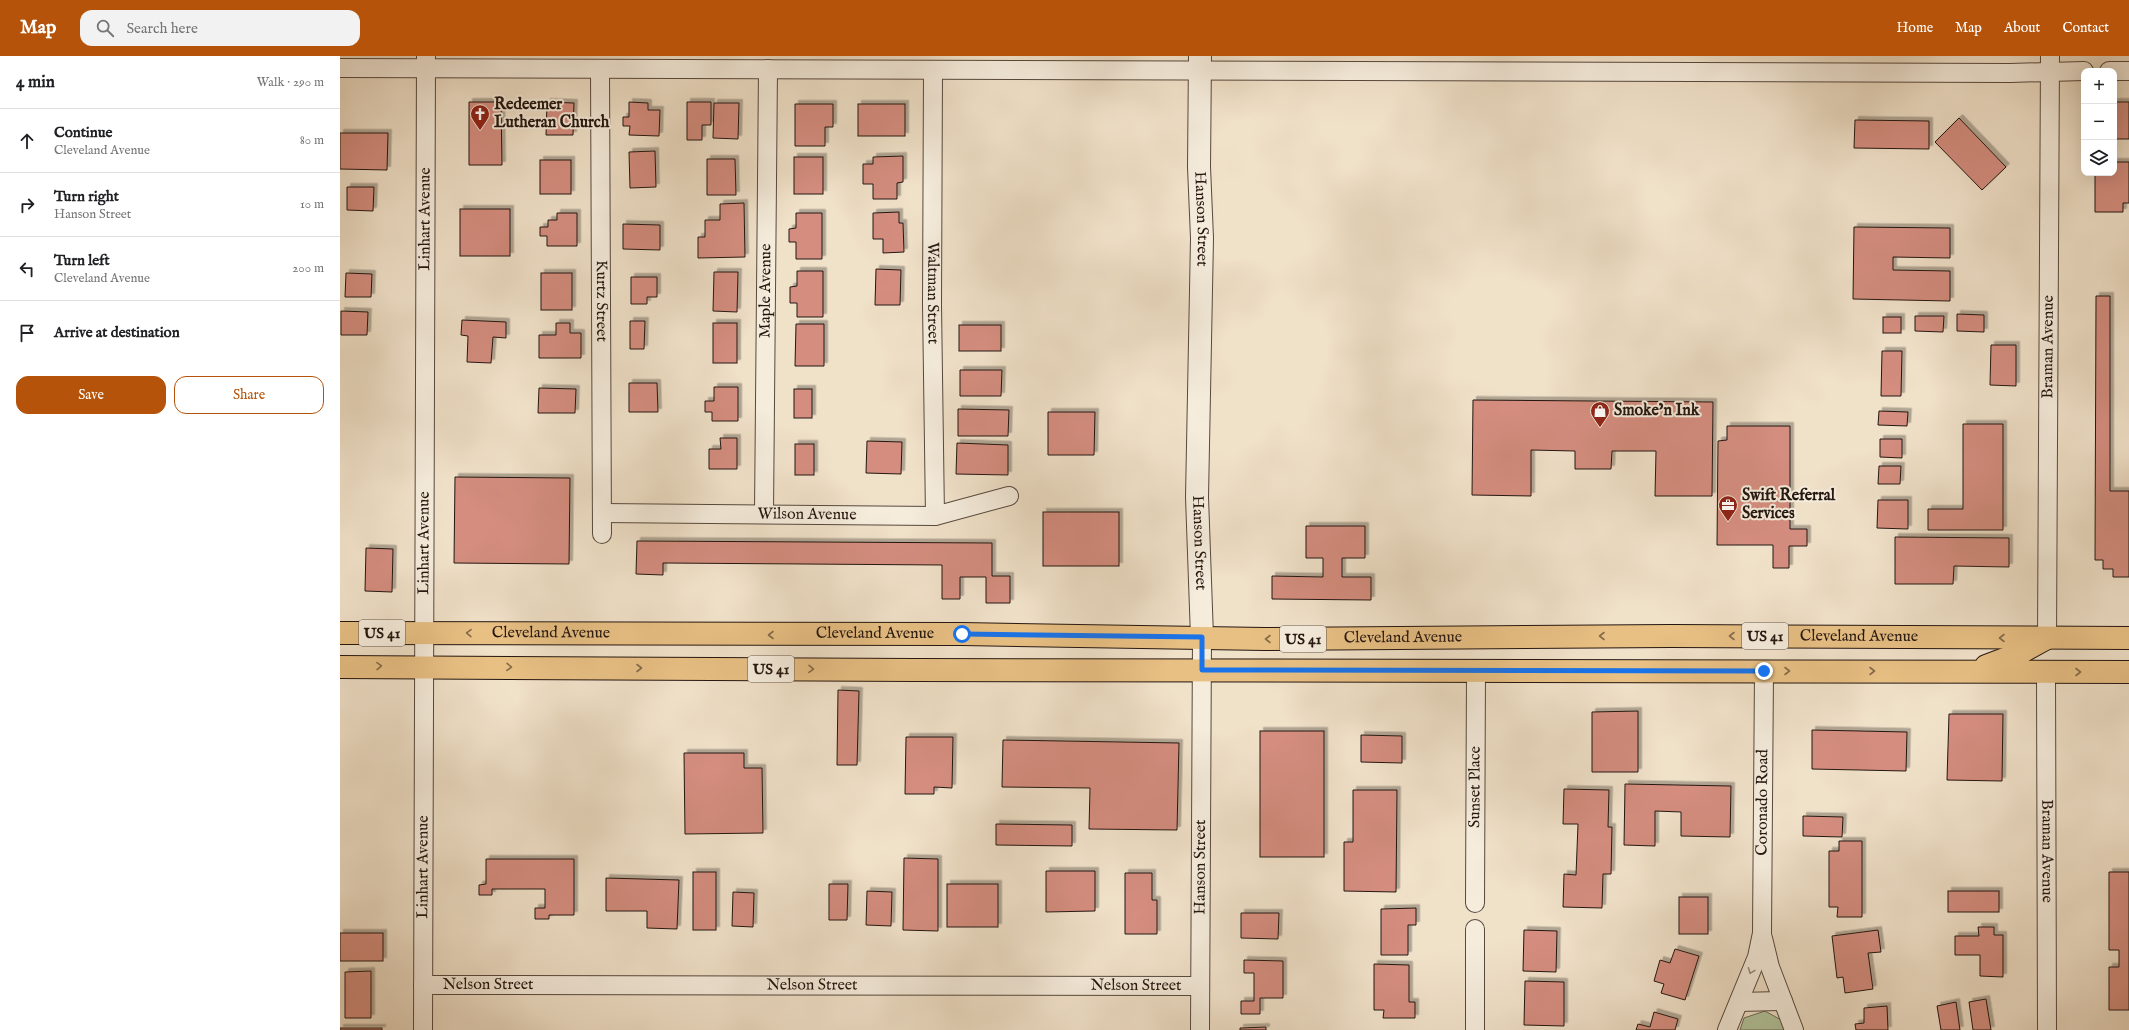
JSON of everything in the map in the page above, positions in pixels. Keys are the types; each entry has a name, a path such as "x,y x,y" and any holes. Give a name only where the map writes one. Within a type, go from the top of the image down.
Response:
{"main road":[{"name":"Cleveland Avenue","path":"340,633 425,632 1202,637 1265,639 1516,636 2127,638"},
{"path":"1969,672 2018,654 2047,638"},
{"path":"2046,672 2074,653 2127,638"},
{"name":"Cleveland Avenue","path":"340,667 425,666 1202,670 2129,672"}],"street":[{"path":"340,68 426,62 600,69 933,70 1200,64 2050,64 2081,71"},
{"name":"Linhart Avenue","path":"423,1030 426,62"},
{"name":"Hanson Street","path":"1200,64 1199,167 1202,238 1197,497 1202,637 1200,1030"},
{"name":"Braman Avenue","path":"2047,638 2050,64"},
{"name":"Kurtz Street","path":"600,69 602,534"},
{"name":"Maple Avenue","path":"764,513 768,69"},
{"name":"Waltman Street","path":"933,70 932,305 935,516"},
{"path":"2117,71 2129,71"},
{"name":"Wilson Avenue","path":"602,513 764,513 935,516 1009,496"},
{"name":"Sunset Place","path":"1475,903 1476,670"},
{"name":"Coronado Road","path":"1727,1030 1757,957 1762,933 1764,671"},
{"name":"Braman Avenue","path":"2046,672 2047,1030"},
{"path":"1475,929 1475,1030"},
{"name":"Coronado Road","path":"1762,933 1770,967 1794,1030"},
{"name":"Nelson Street","path":"423,985 663,984 1200,986"},
{"path":"1739,1002 1783,1001"}],"green space":[{"path":"1765,1011 1783,1021 1785,1030 1740,1030 1744,1018"}],"building":[{"path":"469,102 501,102 502,165 469,165"},
{"path":"547,102 574,103 573,135 546,135"},
{"path":"629,102 648,103 648,110 660,110 659,136 629,135 630,126 623,126 623,117 629,117"},
{"path":"687,102 711,102 711,125 702,125 702,140 687,140"},
{"path":"2117,102 2129,102 2129,139 2117,139"},
{"path":"714,103 739,103 738,139 713,138"},
{"path":"795,104 833,104 833,127 825,127 825,146 795,146"},
{"path":"858,104 905,104 905,136 858,136"},
{"path":"1959,118 2006,167 1982,190 1935,142"},
{"path":"1855,120 1929,121 1929,149 1854,148"},
{"path":"340,133 388,133 387,170 340,169"},
{"path":"655,151 656,187 630,188 629,152"},
{"path":"903,156 903,182 897,183 897,199 873,199 873,184 863,184 863,164 873,164 873,157"},
{"path":"794,157 823,157 823,194 794,194"},
{"path":"707,159 735,159 736,195 707,195"},
{"path":"540,160 571,160 571,194 540,194"},
{"path":"2117,162 2129,162 2129,203 2123,203 2123,212 2095,212 2095,176 2117,176"},
{"path":"347,187 374,187 373,211 347,210"},
{"path":"744,203 745,257 698,258 698,237 705,237 705,220 720,220 720,204"},
{"path":"460,209 510,209 510,256 460,256"},
{"path":"899,212 899,223 903,223 904,252 883,253 883,239 873,239 873,213"},
{"path":"557,213 577,213 577,246 547,246 547,236 540,236 540,227 548,227 548,220 557,220"},
{"path":"796,213 822,213 822,259 796,259 796,242 789,242 789,229 796,228"},
{"path":"623,224 660,225 660,250 623,249"},
{"path":"1854,227 1950,228 1950,258 1893,257 1893,270 1950,271 1950,301 1853,299"},
{"path":"876,269 901,270 900,305 875,305"},
{"path":"797,271 823,271 823,317 797,317 797,303 790,303 790,287 797,286"},
{"path":"714,272 738,272 737,312 713,311"},
{"path":"346,273 372,274 371,297 345,297"},
{"path":"541,273 572,273 572,310 541,310"},
{"path":"631,277 657,277 657,297 647,297 647,304 631,304"},
{"path":"2096,296 2110,296 2110,491 2129,491 2129,577 2113,577 2113,569 2103,569 2103,560 2095,560"},
{"path":"341,311 368,312 367,335 341,335"},
{"path":"1957,314 1984,315 1984,332 1957,331"},
{"path":"1915,316 1944,316 1943,332 1915,331"},
{"path":"1883,317 1901,317 1901,333 1883,333"},
{"path":"462,320 506,322 506,338 493,337 491,363 467,362 468,336 461,335"},
{"path":"630,321 645,321 644,349 630,349"},
{"path":"556,323 570,323 570,333 581,333 581,358 539,358 539,335 556,335"},
{"path":"713,323 737,323 737,363 713,363"},
{"path":"796,324 824,324 824,366 795,366"},
{"path":"959,325 1001,325 1001,351 959,351"},
{"path":"1991,345 2016,345 2016,386 1990,385"},
{"path":"1882,351 1902,351 1901,396 1881,396"},
{"path":"960,370 1002,370 1001,396 960,396"},
{"path":"629,383 657,383 658,412 629,412"},
{"path":"714,387 738,387 738,421 712,421 712,412 705,412 705,401 714,401"},
{"path":"539,388 576,389 575,413 538,413"},
{"path":"794,389 812,389 812,418 794,418"},
{"path":"1473,400 1713,402 1712,496 1655,496 1656,451 1612,451 1611,469 1575,469 1575,451 1531,450 1531,496 1472,495"},
{"path":"958,409 1009,410 1008,436 958,436"},
{"path":"1879,411 1908,412 1907,426 1878,425"},
{"path":"1048,412 1095,412 1094,455 1048,455"},
{"path":"1963,424 2003,424 2003,530 1928,530 1928,509 1963,509"},
{"path":"1727,426 1790,426 1790,529 1807,529 1807,546 1789,546 1789,568 1773,568 1773,545 1717,545 1718,441 1727,440"},
{"path":"720,438 737,438 737,469 709,469 709,449 721,449"},
{"path":"1880,439 1902,439 1902,458 1880,457"},
{"path":"867,441 902,442 901,474 866,473"},
{"path":"957,443 1008,445 1008,475 956,474"},
{"path":"795,444 814,444 814,475 795,475"},
{"path":"1879,466 1901,466 1900,484 1878,484"},
{"path":"455,477 570,478 569,564 454,563"},
{"path":"1878,500 1908,500 1908,529 1877,528"},
{"path":"1043,512 1119,512 1119,566 1043,566"},
{"path":"1306,526 1365,526 1365,558 1342,558 1342,577 1371,577 1371,600 1272,599 1272,576 1323,577 1323,558 1306,558"},
{"path":"1895,537 2009,538 2009,567 1954,566 1953,584 1895,584"},
{"path":"637,541 992,543 992,576 1010,576 1010,603 986,603 986,577 960,577 960,599 942,599 942,565 663,563 663,575 636,574"},
{"path":"366,548 393,549 392,592 365,591"},
{"path":"838,690 859,691 857,765 837,765"},
{"path":"1638,711 1638,772 1592,772 1592,712"},
{"path":"1949,714 2003,714 2002,781 1947,780"},
{"path":"1812,730 1907,732 1906,771 1812,769"},
{"path":"1260,731 1324,731 1324,857 1260,857"},
{"path":"1361,735 1402,736 1402,763 1361,762"},
{"path":"906,737 953,737 952,788 934,787 934,794 905,794"},
{"path":"1003,740 1179,743 1177,830 1089,829 1090,788 1002,787"},
{"path":"684,753 744,753 744,768 762,768 763,833 685,834"},
{"path":"1625,784 1731,786 1730,837 1681,836 1681,812 1655,811 1655,846 1624,845"},
{"path":"1564,789 1609,790 1608,827 1612,827 1611,874 1603,874 1602,908 1563,907 1564,874 1576,875 1578,824 1563,824"},
{"path":"1353,790 1397,790 1396,892 1344,891 1344,842 1353,842"},
{"path":"1803,816 1843,817 1842,837 1803,836"},
{"path":"996,824 1072,825 1072,846 996,845"},
{"path":"1839,841 1862,841 1862,917 1837,917 1838,907 1829,907 1829,851 1839,851"},
{"path":"904,858 938,859 938,931 903,930"},
{"path":"486,859 574,859 574,915 549,915 549,919 535,919 535,908 545,908 545,889 492,889 492,895 479,895 479,885 486,884"},
{"path":"1046,871 1095,871 1095,911 1046,912"},
{"path":"693,872 716,872 716,930 693,930"},
{"path":"2109,872 2129,872 2129,1010 2109,1010 2109,967 2119,967 2119,950 2109,950"},
{"path":"1125,873 1152,873 1152,900 1157,900 1157,934 1125,934"},
{"path":"606,878 679,880 677,929 647,928 647,911 606,911"},
{"path":"829,884 848,884 847,920 829,920"},
{"path":"947,884 998,884 998,927 947,927"},
{"path":"867,891 892,892 891,926 866,925"},
{"path":"1948,891 1999,891 1999,912 1948,912"},
{"path":"733,892 754,893 753,927 732,926"},
{"path":"1679,897 1708,897 1708,934 1679,934"},
{"path":"1416,908 1416,925 1408,925 1408,955 1381,955 1381,909"},
{"path":"1241,913 1279,913 1278,939 1241,938"},
{"path":"1978,927 1994,927 1994,935 2003,935 2003,977 1980,976 1980,955 1955,955 1955,936 1979,936"},
{"path":"1524,930 1557,931 1556,972 1523,971"},
{"path":"1878,930 1881,952 1868,953 1873,989 1845,993 1843,977 1837,978 1832,936"},
{"path":"340,933 383,933 383,961 340,961"},
{"path":"1675,949 1699,956 1685,1000 1661,993 1664,984 1654,981 1660,960 1670,963"},
{"path":"1244,960 1283,961 1283,998 1260,998 1260,1014 1241,1014 1241,1001 1254,1001 1254,973 1244,973"},
{"path":"1374,964 1409,965 1409,1002 1415,1002 1415,1018 1383,1018 1384,1010 1374,1010"},
{"path":"371,971 371,1018 345,1018 345,972"},
{"path":"1525,981 1564,982 1564,1026 1524,1025"},
{"path":"1986,999 1991,1030 1973,1030 1969,1002"},
{"path":"1956,1002 1960,1030 1941,1030 1937,1006"},
{"path":"1887,1006 1888,1030 1856,1030 1855,1024 1864,1023 1864,1008"},
{"path":"1654,1012 1678,1019 1675,1030 1636,1030 1638,1024 1650,1027"},
{"path":"1266,1027 1266,1030 1240,1030 1240,1028"},
{"path":"340,1028 382,1028 382,1030 340,1030"}],"place":[{"name":"Redeemer Lutheran Church","path":"480,131"},
{"name":"Smoke’n Ink","path":"1600,428"},
{"name":"Swift Referral Services","path":"1728,522"}],"route":[{"path":"962,634 1202,637 1202,670 1764,671"}]}
